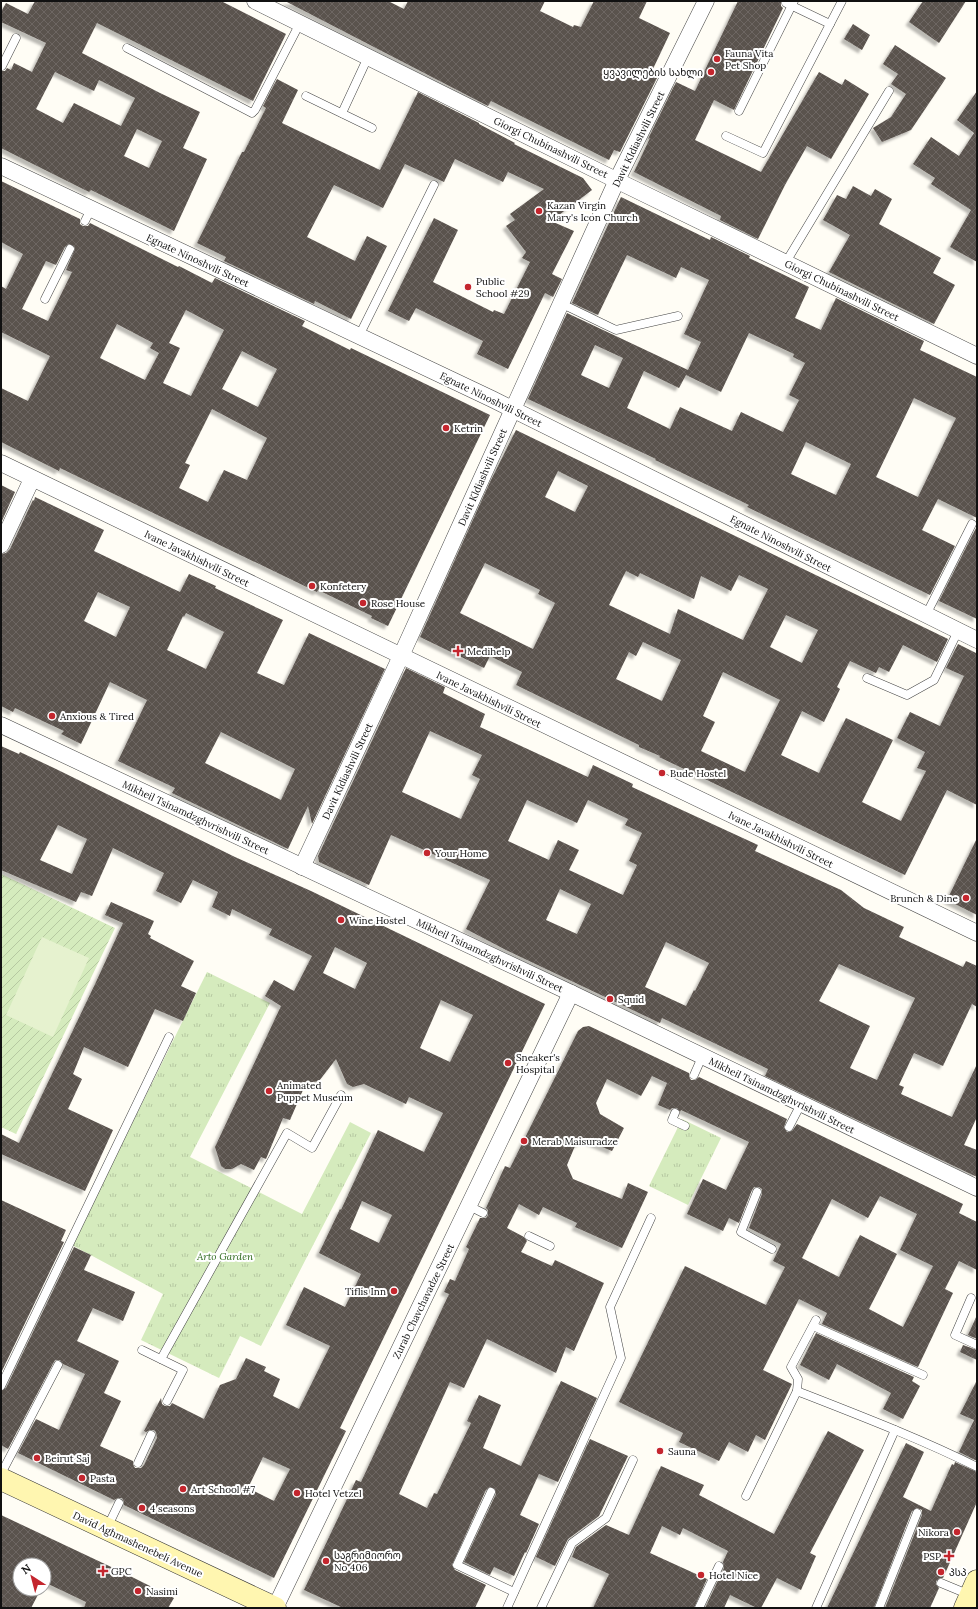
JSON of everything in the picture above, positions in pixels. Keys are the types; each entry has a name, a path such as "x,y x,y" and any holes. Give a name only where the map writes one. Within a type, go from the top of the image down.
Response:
{"main road":[{"name":"David Aghmashenebeli Avenue","path":"1,1479 275,1608"}],"street":[{"name":"Giorgi Chubinashvili Street","path":"255,1 977,356"},
{"name":"Davit Kldiashvili Street","path":"302,867 401,656 617,180 706,1"},
{"name":"Egnate Ninoshvili Street","path":"1,166 88,215 359,336 513,409 977,640"},
{"name":"Ivane Javakhishvili Street","path":"1,463 977,933"},
{"path":"1,545 32,479"},
{"name":"Mikheil Tsinamdzghvrishvili Street","path":"1,726 571,993 977,1188"},
{"name":"Zurab Chavchavadze Street","path":"275,1608 476,1209 571,993"}],"lane":[{"path":"726,136 763,153 842,1"},
{"path":"739,111 790,3 830,24"},
{"path":"126,48 252,112 255,110 300,23"},
{"path":"2,66 16,38"},
{"path":"342,113 368,57"},
{"path":"786,262 889,91"},
{"path":"306,96 372,128"},
{"path":"359,336 434,185"},
{"path":"45,299 70,249"},
{"path":"560,303 616,330 678,316"},
{"path":"926,615 972,524"},
{"path":"867,678 907,695 934,680 958,630"},
{"path":"1,1386 169,1037"},
{"path":"694,1075 702,1056"},
{"path":"161,1359 287,1133 312,1148 341,1095"},
{"path":"788,1127 801,1104"},
{"path":"675,1113 672,1120 686,1126"},
{"path":"757,1192 741,1232 772,1249"},
{"path":"507,1608 621,1358 610,1307 651,1218"},
{"path":"529,1236 550,1246"},
{"path":"971,1298 955,1335 977,1345"},
{"path":"746,1496 797,1391 798,1379 791,1367 814,1323 923,1375"},
{"path":"142,1350 183,1370 167,1400"},
{"path":"1,1474 12,1456 58,1364"},
{"path":"797,1391 944,1450 977,1467"},
{"path":"816,1608 895,1430"},
{"path":"138,1463 151,1435"},
{"path":"541,1608 572,1543 606,1518 632,1460"},
{"path":"491,1492 457,1565 514,1592"},
{"path":"107,1529 119,1503"},
{"path":"879,1608 917,1513"},
{"path":"898,1563 906,1567"},
{"path":"699,1608 719,1566"},
{"path":"941,1583 971,1595"}],"green space":[{"path":"1,874 115,928 16,1134 1,1127"},
{"path":"42,937 89,958 53,1037 6,1015"},
{"name":"Arto Garden","path":"207,972 270,1003 190,1157 302,1214 350,1122 371,1133 261,1346 240,1336 219,1378 141,1340 163,1294 72,1245"},
{"path":"682,1119 721,1138 688,1205 649,1186"}],"building":[{"path":"35,1 221,1 286,34 253,101 97,23 82,53 200,112 183,148 207,159 174,231 91,190 89,192 1,148 1,71 5,71 7,68 11,70 14,63 32,72 46,43 1,22 1,12 6,3 28,14","holes":["55,72 94,91 99,80 135,98 121,126 74,103 63,123 36,109","137,129 162,141 149,168 124,156"]},
{"path":"285,1 388,1 404,9 408,1 545,1 540,11 573,27 574,25 581,27 594,1 647,1 639,18 670,33 652,71 659,74 620,152 614,150 609,160 491,101 488,106"},
{"path":"738,1 781,1 781,6 783,8 734,110 714,100 695,140 761,172 819,72 842,85 845,79 869,94 831,159 807,146 785,185 758,239 720,220 721,216 634,172 650,138 648,139 676,82 695,91"},
{"path":"923,1 966,1 939,43 909,22"},
{"path":"853,24 870,35 862,50 844,39"},
{"path":"895,45 946,78 911,130 882,142 873,128 891,117 906,94 891,84 898,74 883,64"},
{"path":"277,79 298,90 282,123 380,170 418,92 479,123 515,143 514,144 583,178 592,190 551,221 574,231 552,274 562,279 553,297 545,293 508,369 477,354 483,341 416,308 409,321 388,311 434,218 458,230 433,282 493,312 494,310 504,314 530,262 522,258 526,252 506,226 515,220 510,214 544,189 508,172 503,182 455,159 444,182 405,164 383,208 334,185 307,237 355,261 367,236 387,246 351,319 315,301 314,304 224,261 226,257 197,243 242,152 244,152 266,108 263,106"},
{"path":"977,91 977,262 950,247 971,210 931,184 935,178 913,164 931,137 959,156 974,133 957,120"},
{"path":"1,181 80,219 80,224 83,226 88,226 90,223 212,283 215,278 305,321 302,326 350,350 351,348 490,415 388,626 371,618 372,616 318,590 317,592 60,468 59,471 1,442 1,388 28,401 50,356 1,332 1,286 6,289 23,254 1,242","holes":["69,244 74,246 75,249 66,270 72,272 48,321 22,309 46,261 56,265 65,247","186,310 224,330 191,396 163,383 180,348 169,343","117,324 153,343 150,348 159,353 145,380 100,358","242,351 277,369 258,407 222,389","212,409 267,438 247,480 224,470 208,502 179,488 190,465 185,463"]},
{"path":"853,186 871,196 875,189 892,199 879,224 941,258 933,273 955,285 934,324 829,272 850,235 823,220 837,195 846,199"},
{"path":"621,197 710,240 711,237 750,256 749,258 809,287 795,318 821,330 836,298 924,341 920,350 977,377 977,518 938,499 922,530 955,546 930,595 747,507 749,505 655,460 656,459 528,399 567,313 688,370 701,342 684,334 709,280 681,267 676,278 627,255 598,315 572,303","holes":["749,333 794,354 793,357 805,363 789,395 799,400 783,432 741,412 732,431 680,407 670,429 627,408 644,371 679,388 686,375 721,392","595,345 623,358 609,388 581,375","914,398 956,418 918,497 876,477","806,442 851,464 836,495 791,474"]},
{"path":"516,430 948,639 937,662 903,645 889,672 879,667 876,673 850,661 837,687 840,689 824,722 802,711 781,755 819,773 846,718 893,740 862,802 901,821 926,771 917,768 925,752 897,738 910,712 940,726 964,676 946,668 958,644 976,653 977,650 977,805 947,790 905,875 659,757 660,756 639,747 639,745 516,685 522,672 490,656 484,668 420,637 490,482","holes":["558,471 588,486 575,512 545,497","485,563 540,590 538,594 555,603 533,649 460,613","626,571 638,577 640,573 694,599 701,576 731,591 739,575 768,589 743,640 678,609 670,634 609,605","786,615 818,630 802,663 770,647","643,642 681,660 662,701 616,679 629,652 636,656","723,672 780,700 745,772 701,751 715,722 703,716"]},
{"path":"1,485 15,492 1,523"},
{"path":"35,497 104,530 94,551 180,592 189,574 283,620 257,673 284,685 309,633 385,669 312,824 308,806 288,849 172,793 175,788 118,761 147,700 110,682 81,744 61,734 64,731 15,708 13,712 1,706 1,554 6,553 10,549 33,500 34,501","holes":["98,592 130,607 116,637 84,621","186,613 224,632 206,669 167,650 183,616 184,617","221,732 295,769 281,800 205,763"]},
{"path":"977,526 977,619 939,601"},
{"path":"406,668 445,687 443,693 485,714 480,727 588,777 593,765 633,784 632,787 758,845 755,851 841,890 864,908 904,927 899,937 963,967 966,961 977,966 977,1007 972,1004 943,1066 914,1053 899,1085 904,1087 901,1094 952,1117 977,1064 977,1117 964,1145 977,1150 977,1177 765,1076 768,1069 662,1018 660,1023 506,950 466,929 490,880 391,835 369,885 319,862 318,856","holes":["430,731 482,755 472,775 480,779 461,819 402,792","527,800 577,823 588,800 628,819 625,825 642,833 629,861 637,865 623,895 569,870 579,850 558,840 549,860 508,841","560,889 591,904 577,934 546,920","666,942 709,963 686,1006 645,987","839,964 915,998 877,1080 850,1068 870,1026 819,1001"]},
{"path":"1,746 19,754 20,752 56,769 235,857 311,891 545,1004 340,1428 346,1431 274,1578 124,1505 122,1498 114,1500 18,1453 36,1419 59,1430 85,1374 63,1364 60,1360 55,1360 8,1449 1,1445 1,1391 6,1388 74,1247 91,1255 84,1270 135,1292 123,1321 93,1308 77,1341 119,1361 104,1393 121,1401 100,1446 133,1461 135,1468 141,1468 144,1465 157,1438 154,1430 144,1431 161,1398 162,1404 165,1406 170,1406 172,1403 204,1419 220,1385 236,1379 246,1358 266,1367 264,1371 280,1379 273,1396 299,1409 330,1346 286,1325 304,1287 345,1307 361,1274 319,1253 340,1209 341,1210 378,1130 424,1152 443,1113 409,1097 406,1104 364,1084 353,1087 347,1084 336,1059 319,1081 306,1083 290,1120 283,1118 266,1159 261,1157 254,1170 241,1164 232,1169 225,1169 221,1166 215,1147 281,1006 265,996 274,980 294,991 312,956 269,935 272,929 232,909 230,916 212,907 218,892 193,880 181,903 156,891 164,873 113,848 92,896 81,892 76,902 1,870","holes":["58,825 87,839 72,874 40,860","335,947 367,963 355,989 323,973","441,1000 473,1015 450,1062 420,1048","362,1201 392,1215 379,1243 350,1229","263,1457 290,1469 274,1501 248,1488"]},
{"path":"977,838 977,915 947,900"},
{"path":"111,902 154,921 148,934 151,936 150,938 194,961 181,986 196,993 183,1021 155,1009 128,1067 84,1047 73,1074 82,1079 68,1109 113,1130 85,1191 1,1154 1,1134 19,1143 96,982 123,923 105,915"},
{"path":"589,1026 689,1073 691,1080 695,1080 699,1077 787,1119 784,1127 787,1132 792,1131 797,1124 963,1204 959,1213 977,1222 977,1270 959,1261 945,1289 953,1293 918,1367 822,1324 827,1313 799,1299 763,1370 792,1384 765,1440 756,1435 748,1452 729,1442 719,1461 679,1442 683,1433 619,1402 685,1266 766,1305 785,1267 773,1261 781,1244 749,1228 762,1194 762,1189 759,1187 754,1187 752,1190 739,1223 729,1218 723,1231 687,1214 703,1179 726,1190 749,1142 681,1110 680,1112 677,1108 672,1108 670,1110 658,1105 667,1083 652,1076 641,1096 607,1079 596,1103 600,1114 624,1128 612,1151 585,1140 575,1146 567,1165 573,1179 622,1199 628,1183 648,1192 622,1248 575,1227 577,1223 543,1207 539,1215 519,1204 507,1228 524,1237 527,1241 521,1252 552,1266 555,1260 604,1283 574,1351 566,1347 556,1373 487,1339 464,1388 450,1382 399,1494 427,1508 434,1493 437,1494 471,1423 467,1421 479,1395 501,1405 483,1448 521,1466 561,1381 597,1398 558,1482 539,1474 520,1515 539,1524 526,1553 525,1552 514,1576 494,1567 490,1575 464,1562 496,1494 495,1489 490,1487 486,1490 452,1565 455,1570 486,1585 475,1608 343,1608 304,1590 356,1480 361,1482 449,1294 444,1292 450,1279 455,1281 469,1249 466,1247 480,1218 486,1218 488,1215 488,1210 486,1208 505,1166 510,1168 578,1031 583,1027","holes":["880,1196 917,1214 900,1250 933,1266 903,1327 869,1309 897,1254 860,1235 839,1277 802,1258 832,1199 868,1218"]},
{"path":"1,1200 66,1230 61,1241 64,1242 1,1373"},
{"path":"977,1315 977,1339 968,1335"},
{"path":"816,1333 914,1377 912,1381 920,1386 903,1419 883,1409 891,1393 837,1364 829,1380 800,1365"},
{"path":"963,1345 977,1350 977,1360 960,1352"},
{"path":"977,1380 977,1461 959,1452 974,1420 960,1414"},
{"path":"828,1431 864,1450 810,1553 816,1556 801,1590 777,1578 761,1608 757,1608 730,1595 724,1608 705,1608 724,1568 723,1562 728,1551 683,1528 680,1535 662,1526 650,1553 707,1579 694,1608 593,1608 609,1574 572,1557 576,1547 606,1525 629,1535 661,1466 704,1485 699,1495 774,1534"},
{"path":"590,1439 628,1456 599,1516 568,1539 555,1566 536,1557"},
{"path":"906,1443 924,1452 903,1497 931,1511 952,1464 954,1465 955,1462 977,1472 977,1502 943,1578 936,1581 939,1588 930,1608 885,1608 922,1515 922,1510 917,1508 912,1511 874,1608 827,1608"},
{"path":"1,1515 174,1598 168,1608 84,1608 86,1602 52,1586 52,1557 12,1557 12,1597 37,1597 31,1608 1,1608"}],"place":[{"name":"Fauna Vita Pet Shop","path":"717,59"},
{"name":"ყვავილების სახლი","path":"711,72"},
{"name":"Kazan Virgin Mary's Icon Church","path":"539,211"},
{"name":"Public School #29","path":"468,287"},
{"name":"Ketrin","path":"446,428"},
{"name":"Konfetery","path":"312,586"},
{"name":"Rose House","path":"363,603"},
{"name":"Medihelp","path":"458,651"},
{"name":"Anxious & Tired","path":"52,716"},
{"name":"Bude Hostel","path":"662,773"},
{"name":"Your Home","path":"427,853"},
{"name":"Brunch & Dine","path":"966,898"},
{"name":"Wine Hostel","path":"341,920"},
{"name":"Squid","path":"610,999"},
{"name":"Sneaker's Hospital","path":"508,1063"},
{"name":"Animated Puppet Museum","path":"269,1091"},
{"name":"Merab Maisuradze","path":"524,1141"},
{"name":"Tiflis Inn","path":"394,1291"},
{"name":"Sauna","path":"660,1451"},
{"name":"Beirut Saj","path":"37,1458"},
{"name":"Pasta","path":"82,1478"},
{"name":"Art School #7","path":"183,1489"},
{"name":"Hotel Vetzel","path":"297,1493"},
{"name":"4 seasons","path":"142,1508"},
{"name":"Nikora","path":"957,1532"},
{"name":"PSP","path":"949,1556"},
{"name":"საგრიმიორო No 406","path":"326,1561"},
{"name":"GPC","path":"103,1571"},
{"name":"პსპ","path":"941,1572"},
{"name":"Hotel Nice","path":"701,1575"},
{"name":"Nasimi","path":"138,1591"}]}
